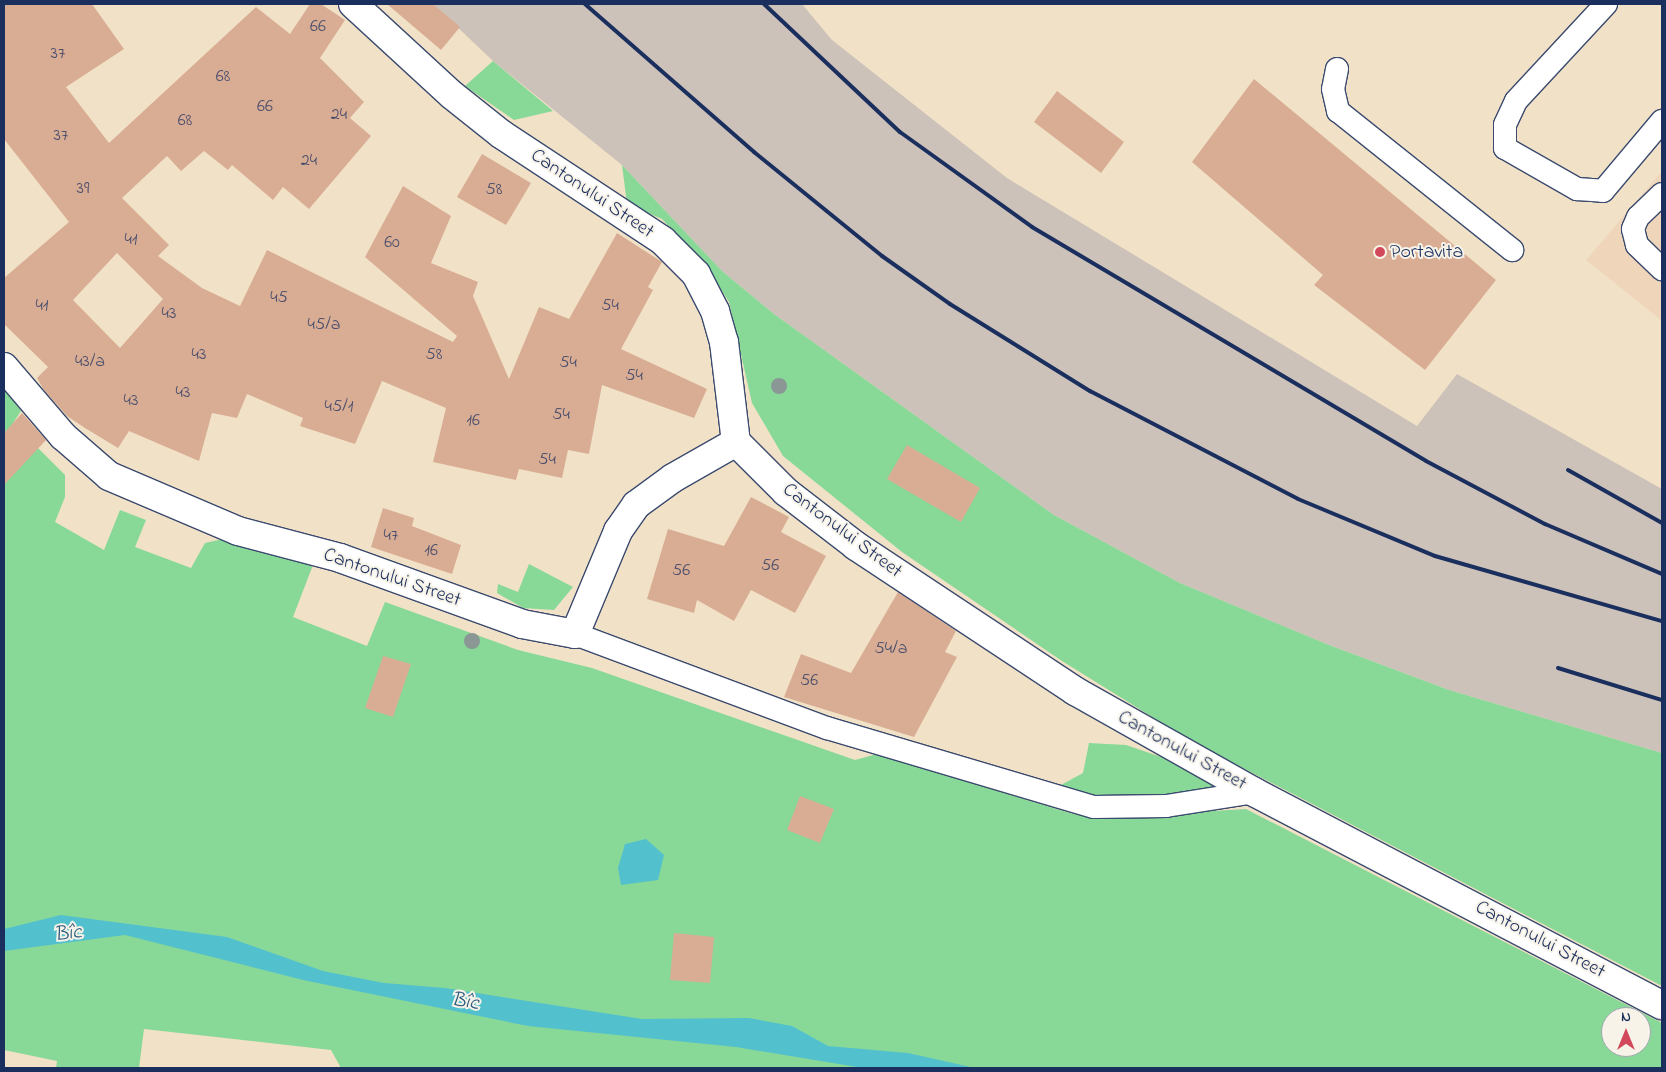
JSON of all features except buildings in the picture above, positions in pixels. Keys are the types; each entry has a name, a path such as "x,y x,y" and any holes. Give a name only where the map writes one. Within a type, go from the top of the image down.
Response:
{"street":[{"name":"Cantonului Street","path":"352,4 452,95 501,134 663,241 696,274 715,311 724,342 736,442 786,492 856,546 1075,691 1254,792 1662,1005"},
{"name":"Cantonului Street","path":"4,366 63,436 109,476 238,531 340,558 522,624 574,634"},
{"path":"574,634 614,539 636,505 673,478 736,442"}],"lane":[{"path":"1606,4 1516,101 1506,125 1506,148 1577,189 1603,191 1662,121"},
{"path":"1337,69 1333,89 1338,111 1512,250"},
{"path":"1662,194 1638,217 1633,229 1637,245 1662,269"},
{"path":"574,634 827,728 1094,807 1166,806 1254,792"}],"shaded area":[{"path":"433,4 802,4 832,40 1007,178 1417,426 1457,374 1662,489 1662,753 1449,690 1329,645 1180,583 1054,515 774,314 722,271 622,165 493,61"},
{"path":"1662,171 1662,321 1586,260"}],"green space":[{"path":"493,61 553,111 514,120 465,86"},
{"path":"622,165 722,271 774,314 1054,515 1180,583 1329,645 1449,690 1662,753 1662,986 1191,741 1062,661 902,552 783,456 752,403 729,302 705,265 662,219 627,204"},
{"path":"4,387 21,411 13,423 65,475 65,497 55,522 104,550 120,510 146,520 135,547 191,568 205,543 223,539 313,565 293,617 367,646 385,602 518,650 592,668 855,760 877,754 1073,814 1114,817 1246,809 1631,1007 1601,1007 1601,1057 1651,1057 1651,1017 1662,1023 1662,1068 341,1068 331,1050 144,1029 139,1068 56,1068 57,1061 4,1050"},
{"path":"529,564 573,587 554,610 523,608 497,593 498,584 518,592"},
{"path":"1089,743 1126,745 1173,761 1221,788 1219,792 1104,801 1074,793 1061,785 1083,773"}],"water":[{"path":"646,839 664,855 658,880 621,885 618,868 625,844"},
{"name":"Bîc","path":"61,915 227,937 323,971 384,983 445,988 642,1019 749,1018 792,1026 828,1046 908,1053 975,1068 863,1068 736,1047 528,1026 303,980 125,935 4,951 4,929"}],"railway":[{"path":"585,4 754,152 882,256 950,304 1090,391 1298,499 1435,556 1662,621"},
{"path":"764,4 900,132 1032,227 1426,461 1545,524 1662,574"},
{"path":"1568,470 1662,523"},
{"path":"1558,668 1662,700"}],"place":[{"name":"Portavita","path":"1380,252"}]}
